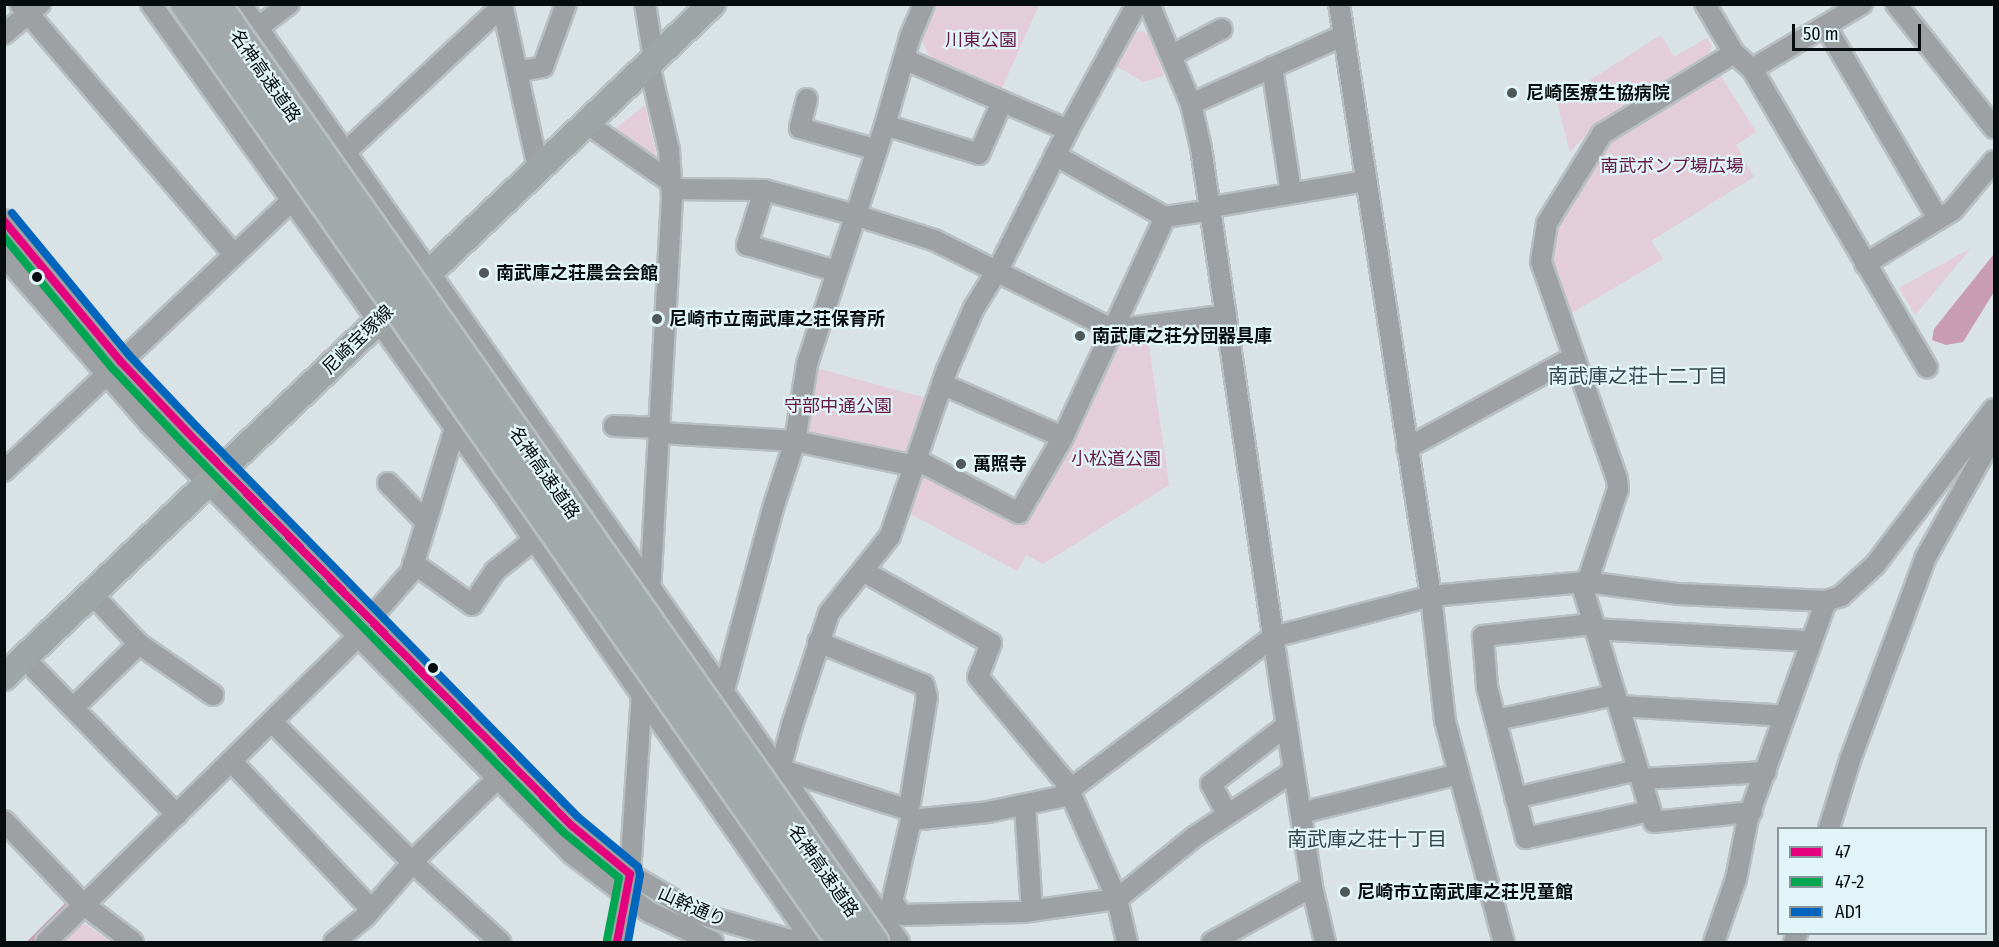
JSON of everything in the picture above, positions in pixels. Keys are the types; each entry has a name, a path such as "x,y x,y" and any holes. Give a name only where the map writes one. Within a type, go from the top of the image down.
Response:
{"highway":[{"name":"名神高速道路","path":"186,4 842,942"},
{"name":"名神高速道路","path":"215,4 885,924"}],"main road":[{"name":"尼崎宝塚線","path":"4,677 712,4"}],"street":[{"path":"151,4 451,422 813,942"},
{"path":"241,4 502,375 651,578 724,690 899,942"},
{"path":"199,72 289,4"},
{"path":"517,72 543,67 566,4"},
{"path":"618,942 630,874 662,430 671,185 661,110 651,61 645,4"},
{"path":"724,690 772,508 795,441 807,364 885,125 904,59 924,4"},
{"path":"780,770 818,642 840,595 863,571 890,536 942,384 974,308 1137,4"},
{"path":"1149,4 1191,104 1212,208 1273,637 1312,887 1325,942"},
{"path":"1339,4 1342,36 1431,596 1445,721 1504,942"},
{"path":"1705,4 1734,53 1752,69 1864,264 1927,368"},
{"path":"1752,69 1862,4"},
{"path":"1896,4 1995,128"},
{"path":"502,5 538,168"},
{"path":"121,362 502,5"},
{"path":"4,34 30,8 234,255"},
{"path":"1826,27 1938,219"},
{"path":"1172,55 1222,29"},
{"path":"1191,104 1342,36"},
{"path":"1734,53 1602,134 1558,201 1541,241 1541,262 1618,489 1584,592 1654,822 1751,812"},
{"path":"904,59 1068,130"},
{"path":"1272,67 1291,193"},
{"path":"807,99 800,128 877,150"},
{"path":"885,125 980,154 1002,102"},
{"path":"586,123 671,185 764,190 855,214 934,240 994,273 1114,330 1226,315"},
{"path":"1055,155 1165,217 1365,181"},
{"path":"1864,264 1953,210 1995,161"},
{"path":"764,190 747,245 836,271"},
{"path":"614,426 795,441 916,463 1019,513 1064,437 1165,217"},
{"name":"山幹通り","path":"4,220 216,475 359,636 572,854 626,897 669,924 713,942"},
{"name":"山幹通り","path":"4,256 105,376 371,618 571,825 630,874 715,920 797,942"},
{"path":"1407,448 1572,358"},
{"path":"371,618 411,572 451,422 502,375"},
{"path":"4,471 105,376"},
{"path":"942,384 1064,437"},
{"path":"780,770 910,815 1025,806 1070,791 1273,637 1431,596 1586,582 1679,594 1826,601 1841,596 1875,565 1995,409"},
{"path":"1829,827 1850,760 1926,557 1995,435"},
{"path":"388,483 425,521"},
{"path":"413,563 472,605 495,571 534,540"},
{"path":"863,571 991,643 978,677 1070,791 1117,899 1127,942"},
{"path":"92,594 139,644 213,695"},
{"path":"1714,942 1736,879 1751,812 1826,601"},
{"path":"1650,811 1526,838 1486,687 1483,636 1594,627 1810,641"},
{"path":"46,942 359,636"},
{"path":"818,642 924,685 927,697 910,815 892,902 885,924"},
{"path":"73,708 139,644"},
{"path":"24,658 177,815"},
{"path":"1496,720 1617,700 1785,716"},
{"path":"272,722 413,862 500,942"},
{"path":"1227,814 1211,784 1287,725"},
{"path":"231,761 370,908"},
{"path":"885,924 902,915 1032,911 1117,899 1227,814 1294,771"},
{"path":"1515,798 1640,775 1766,772"},
{"path":"1301,813 1459,774"},
{"path":"343,940 413,862 498,778"},
{"path":"1025,806 1032,911"},
{"path":"7,830 84,905 133,942"},
{"path":"1212,942 1312,887"}],"green space":[{"name":"川東公園","path":"937,4 1039,5 1002,88 930,57 921,39"},
{"path":"1142,31 1150,35 1164,76 1143,82 1116,66 1135,33"},
{"path":"1661,35 1674,57 1707,38 1712,46 1707,56 1599,122 1570,152 1557,101"},
{"name":"南武ポンプ場広場","path":"1719,73 1756,132 1736,145 1754,177 1651,241 1663,259 1568,315 1546,260 1550,233 1607,144"},
{"path":"645,105 660,170 611,132"},
{"path":"1971,248 1915,315 1899,288"},
{"name":"小松道公園","path":"1148,339 1169,485 1043,564 1026,555 1017,571 907,512 920,474 927,471 1024,523 1081,423 1113,346 1124,340"},
{"name":"守部中通公園","path":"812,367 926,398 912,448 905,451 811,432 805,424"},
{"path":"85,924 111,942 59,942 78,925"}],"shaded area":[{"path":"1994,254 1994,292 1963,342 1946,345 1932,340 1934,329"}],"waterway":[{"path":"232,243 275,203"},
{"path":"134,336 221,254"},
{"path":"4,457 84,382"},
{"path":"29,942 68,903 45,879"},
{"path":"88,921 101,930"}],"transit line":[{"name":"AD1","path":"12,213 129,355 197,427 578,817 638,867 640,875 628,942"},
{"name":"47","path":"4,221 121,362 189,434 571,825 630,874 617,942"},
{"name":"47-2","path":"4,237 113,369 181,441 563,832 619,878 607,940"}],"place":[{"name":"尼崎医療生協病院","path":"1512,93"},
{"name":"南武庫之荘農会会館","path":"484,273"},
{"name":"尼崎市立南武庫之荘保育所","path":"657,319"},
{"name":"南武庫之荘分団器具庫","path":"1080,336"},
{"name":"萬照寺","path":"961,464"},
{"name":"尼崎市立南武庫之荘児童館","path":"1345,892"}],"district":[{"name":"南武庫之荘十二丁目","path":"1638,376"},
{"name":"南武庫之荘十丁目","path":"1367,839"}]}
